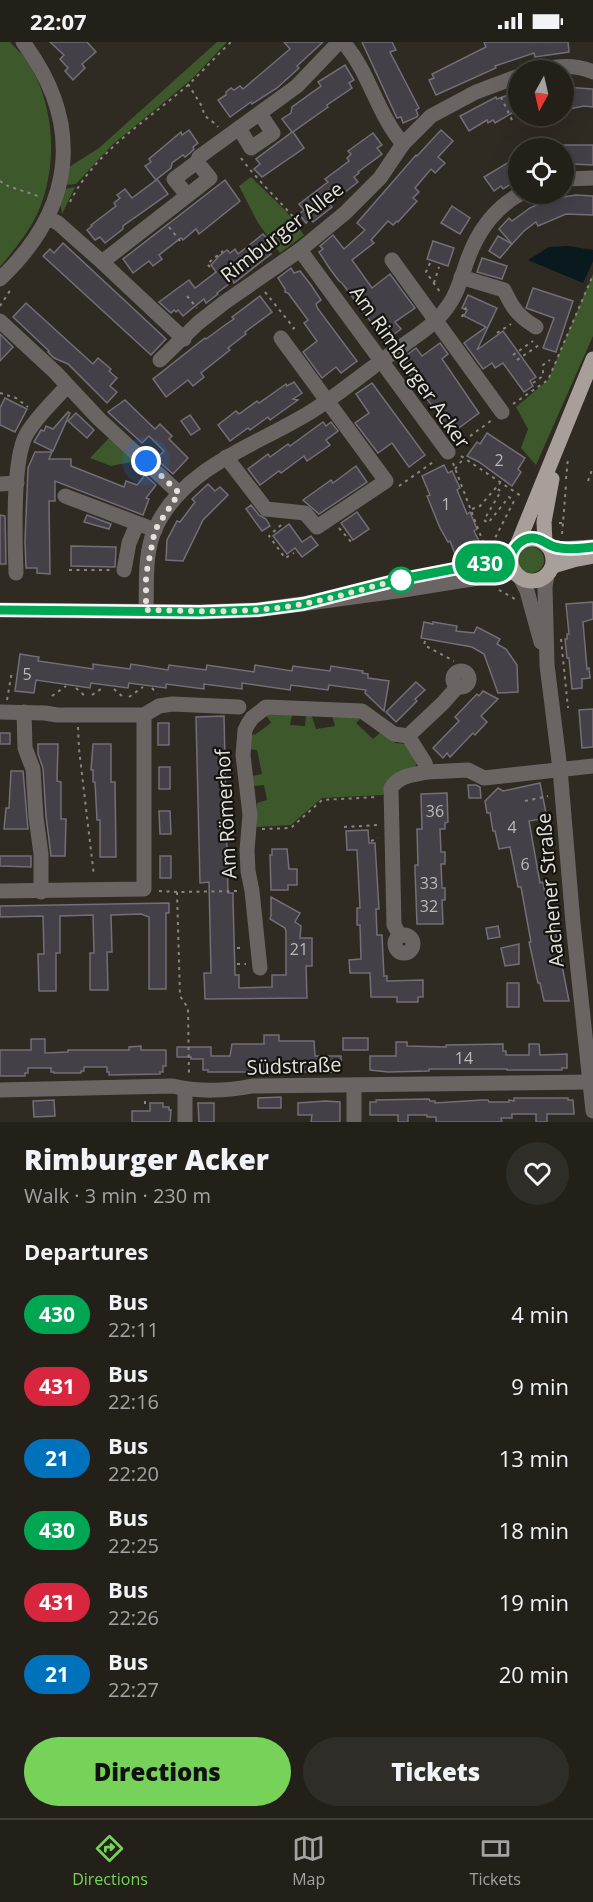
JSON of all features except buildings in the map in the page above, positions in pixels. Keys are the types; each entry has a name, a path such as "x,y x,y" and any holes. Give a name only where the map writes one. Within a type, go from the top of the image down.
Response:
{"main road":[{"path":"593,359 518,543 514,547 515,569 530,581 536,581 573,560 593,556"},
{"path":"550,571 554,557 547,545 544,522 560,443"},
{"path":"518,543 534,538 562,549 593,547"}],"street":[{"path":"0,279 14,266 62,202 59,187 63,140 57,104 43,71 23,42"},
{"path":"102,262 210,178 197,162 199,157 297,86 341,42 351,51 391,130 403,144"},
{"path":"574,67 593,70"},
{"name":"Rimburger Allee","path":"160,360 198,323 306,245 363,196 380,178 403,144 431,116 476,92 508,80"},
{"path":"232,133 251,148 273,133 260,114"},
{"path":"574,179 593,178"},
{"path":"388,356 436,320 451,302 475,240 494,213 508,201"},
{"path":"48,218 102,262 184,339"},
{"name":"Am Rimburger Acker","path":"306,245 450,450"},
{"path":"392,260 502,412"},
{"path":"461,277 504,291 513,310 535,333"},
{"path":"0,321 55,372 99,419 179,493"},
{"path":"226,457 266,508 305,513 317,527 386,481 281,338"},
{"path":"146,610 146,575 155,530 179,493 226,457 295,421 373,367"},
{"path":"16,573 17,483 24,438 67,386"},
{"path":"0,484 17,483"},
{"path":"65,496 155,530"},
{"path":"124,570 129,543 137,524"},
{"path":"0,610 200,612 257,610 303,604 402,579 515,569"},
{"name":"Aachener Straße","path":"515,569 530,601 547,665"},
{"name":"Aachener Straße","path":"550,571 545,588 547,665 560,769 593,1111"},
{"path":"427,772 425,763 408,736 458,686"},
{"path":"3,712 144,715 159,706 172,704 239,707"},
{"name":"Am Römerhof","path":"260,968 248,871 250,815 244,775 243,741 248,724 266,707 362,711 394,734 408,736"},
{"path":"24,712 26,748 33,769 42,892"},
{"path":"0,891 144,889 144,715"},
{"path":"400,936 394,925 390,798 391,788 396,781 402,777 427,772 468,770 484,778 593,766"},
{"name":"Südstraße","path":"0,1090 590,1082"},
{"path":"354,1085 354,1122"},
{"path":"185,1122 187,1089"}],"path":[{"path":"0,181 29,194 62,202 112,147 188,84 231,42"},
{"path":"188,84 207,119 232,133"},
{"path":"495,85 508,112"},
{"path":"240,158 253,175 288,209 306,245"},
{"path":"160,216 180,241"},
{"path":"210,267 207,264 224,251"},
{"path":"430,262 426,272 443,296 451,302"},
{"path":"434,283 439,267"},
{"path":"394,489 548,380 593,275"},
{"path":"256,281 294,328 281,338"},
{"path":"497,333 521,317"},
{"path":"513,355 535,333"},
{"path":"517,360 539,345"},
{"path":"533,383 543,376 543,365 550,360"},
{"path":"0,393 16,398 40,416"},
{"name":"Am Rimburger Acker","path":"450,450 519,495"},
{"name":"Am Rimburger Acker","path":"450,450 485,548 492,544 514,501 509,497 488,523 484,520 501,491 495,488"},
{"path":"455,469 464,458"},
{"path":"588,481 593,467"},
{"path":"471,509 480,506 500,483"},
{"path":"287,512 288,519 269,536 285,558 294,552"},
{"path":"331,517 353,544"},
{"path":"69,570 124,570"},
{"path":"499,590 519,604"},
{"path":"425,641 424,645 454,661"},
{"path":"3,712 12,671"},
{"path":"52,696 66,686"},
{"path":"92,695 104,687"},
{"path":"129,697 143,687"},
{"path":"76,688 86,697"},
{"path":"114,689 124,698"},
{"path":"78,715 79,749 94,867"},
{"path":"525,801 562,794"},
{"path":"249,830 291,828 322,800 390,798"},
{"path":"344,827 391,824"},
{"path":"144,889 177,892 252,891"},
{"path":"177,892 180,996 188,1008 187,1089"}],"green space":[{"path":"0,42 10,42 32,66 47,111 51,161 45,194 39,210 26,233 0,267"},
{"path":"217,42 227,42 192,79 112,145 76,184 66,185 69,167 99,148"},
{"path":"251,177 286,211 304,235 280,253 258,223 239,186"},
{"path":"75,187 62,214 60,203 65,189"},
{"path":"593,274 593,336 536,465 521,448 528,429 516,407 548,380"},
{"path":"109,438 136,461 111,466 90,458"},
{"path":"531,547 540,551 544,560 540,569 531,573 522,569 518,560 522,551"},
{"path":"293,711 290,725 305,726 306,715 311,714 316,729 335,726 332,715 362,717 356,723 373,739 381,732 396,743 406,744 417,762 414,770 387,787 383,795 322,798 291,825 257,827 257,803 267,800 264,785 254,786 252,776 262,774 257,750 249,749 249,736 256,734 271,723 266,715 271,712"}],"shaded area":[{"path":"568,246 593,250 593,261 583,283 528,260 549,247"}],"bus line":[{"name":"430","path":"0,610 200,612 257,610 303,604 402,579 511,558 514,547 528,538 540,540 549,547 562,549 593,547"}],"route":[{"path":"146,461 179,493 155,530 146,575 146,610 200,612 257,610 303,604 401,580"}]}
